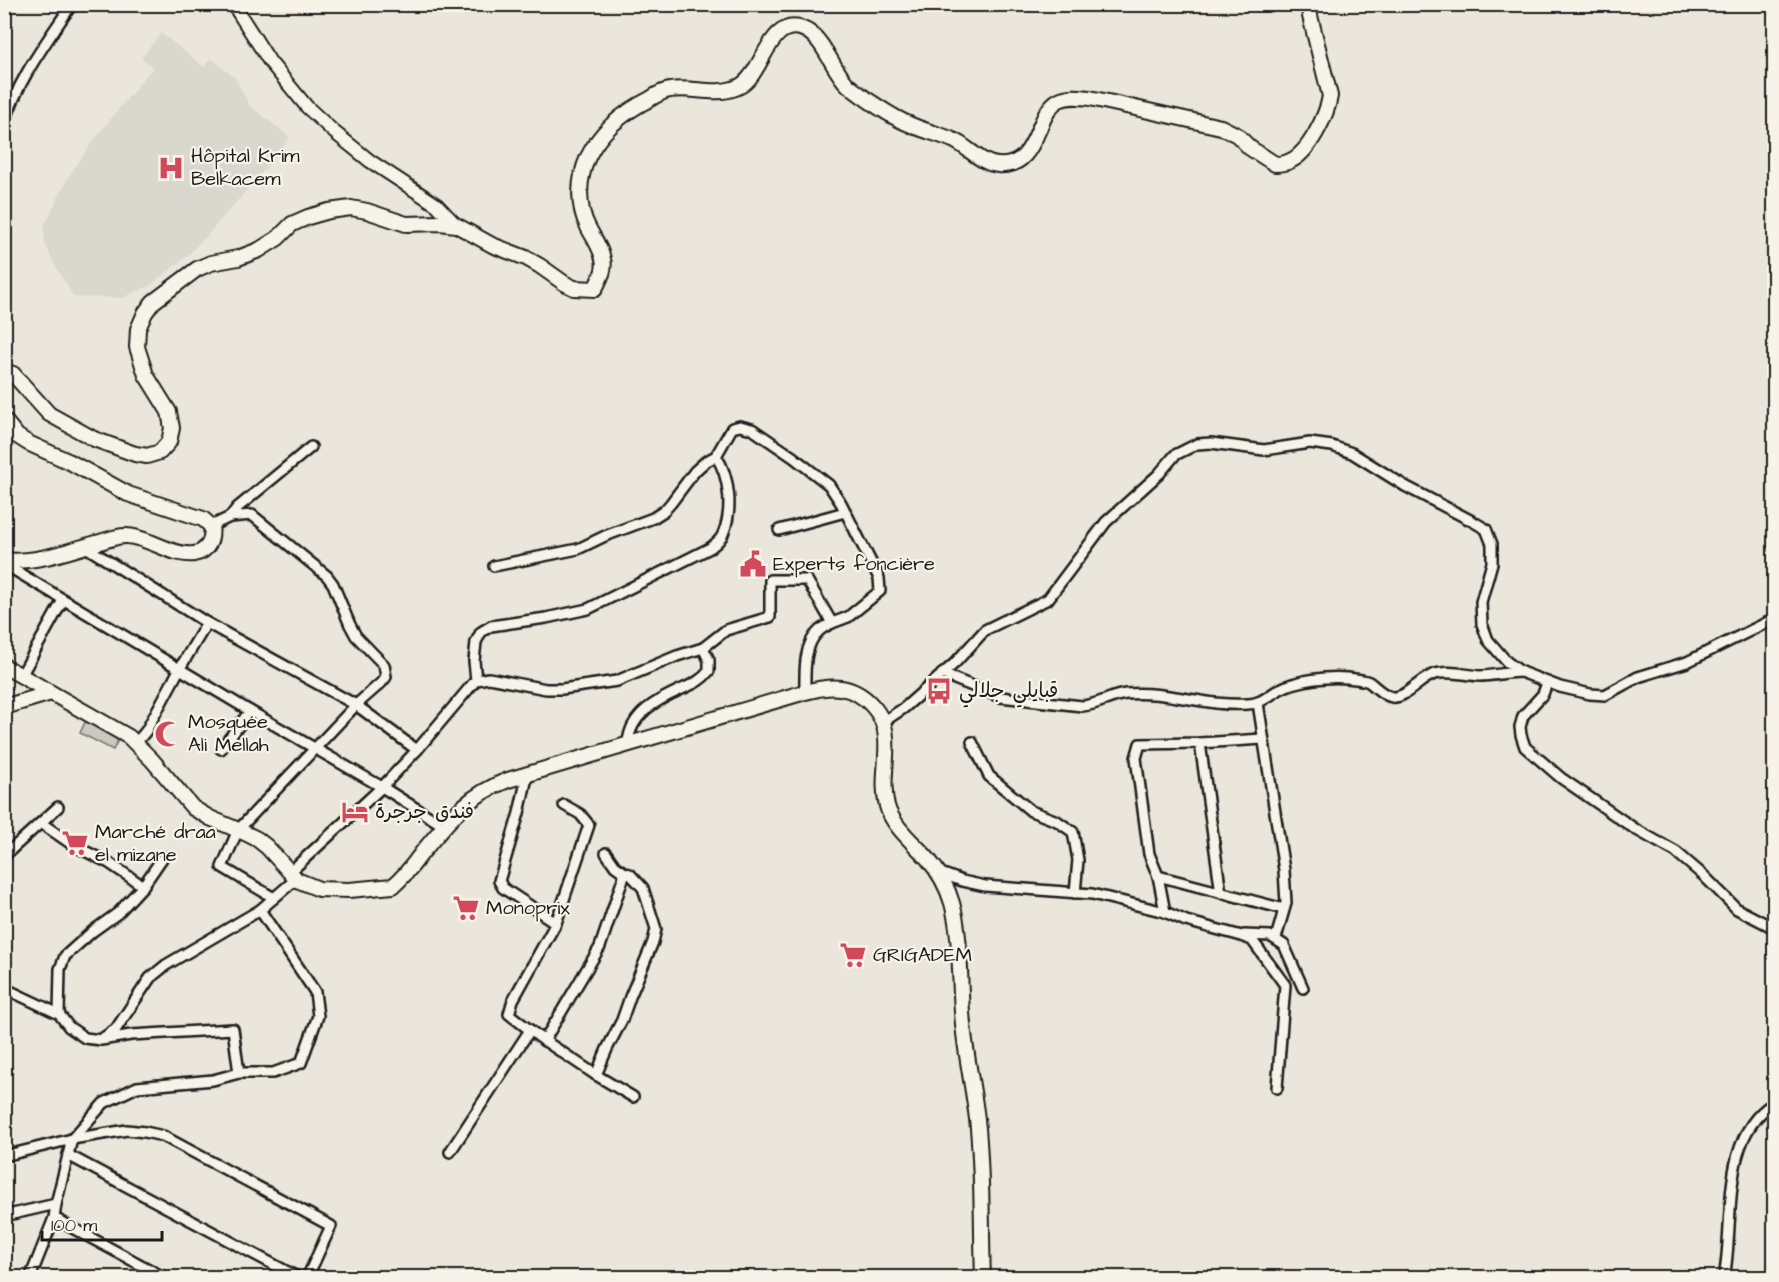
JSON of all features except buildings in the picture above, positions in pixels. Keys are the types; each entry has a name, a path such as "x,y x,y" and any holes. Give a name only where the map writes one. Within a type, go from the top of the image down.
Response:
{"main road":[{"path":"4,371 13,374 49,414 94,439 135,454 147,456 160,452 169,442 172,428 169,412 146,375 137,347 138,329 153,302 197,269 259,250 278,238 292,224 329,211 351,208 406,224 456,225 492,245 540,266 574,288 595,289 603,269 603,260 586,224 581,206 580,188 582,173 588,157 600,138 632,108 658,94 670,90 725,91 740,87 750,78 777,33 787,28 801,28 814,35 847,84 866,98 906,123 954,140 991,164 1001,166 1025,155 1034,143 1048,110 1058,100 1071,97 1090,98 1221,127 1237,135 1250,148 1275,164 1291,161 1310,144 1328,109 1330,96 1309,4"},
{"path":"4,420 17,436 28,443 70,462 128,494 203,519 211,526 212,534 210,543 204,550 194,554 184,554 127,536 33,560 4,562"},
{"path":"4,666 119,730 136,743 193,808 257,839 292,876 318,889 349,890 393,885 460,809 492,786 528,773 805,692 830,687 842,688 865,698 875,708 883,722 886,736 887,805 892,817 938,872 946,886 952,905 957,932 963,1025 977,1121 984,1278"},
{"path":"4,707 51,693"}],"street":[{"path":"4,126 26,72 72,4"},
{"path":"233,4 270,62 307,107 370,161 437,205 456,225"},
{"path":"494,566 578,549 653,518 664,511 695,471 716,456 732,428 740,426 752,429 829,485 879,578 880,591 848,617 819,630 810,642 805,692"},
{"path":"883,722 904,708 942,675 985,630 1048,599 1106,522 1159,474 1175,455 1197,444 1211,443 1264,450 1310,442 1332,446 1352,453 1405,486 1486,529 1492,544 1492,563 1481,602 1482,624 1488,640 1507,662 1521,672 1547,683 1590,694 1605,695 1638,676 1687,662 1774,619"},
{"path":"230,517 237,508 311,447"},
{"path":"476,680 474,662 476,642 481,632 490,626 588,609 710,548 723,536 729,512 728,491 723,467 716,456"},
{"path":"778,530 845,512"},
{"path":"211,526 230,517 252,515 327,576 333,584 356,636 386,669 384,680 356,705 238,830 222,867 274,898"},
{"path":"84,546 207,623 356,705 417,750"},
{"path":"4,562 63,600 250,711 382,786 444,826"},
{"path":"101,1040 116,1029 150,978 166,965 260,910 274,898 292,876 417,750 476,680 489,678 546,689 573,688 617,681 677,656 704,648 726,630 770,617 770,580 807,579 832,623"},
{"path":"21,676 63,600"},
{"path":"136,743 146,731 207,623"},
{"path":"628,743 629,732 643,710 701,680 710,671 704,648"},
{"path":"942,675 1000,697 1057,704 1094,705 1108,698 1126,694 1162,695 1219,704 1258,703 1281,688 1301,681 1344,678 1367,681 1380,692 1392,697 1403,695 1425,677 1436,673 1480,676 1521,672"},
{"path":"1547,683 1543,694 1523,716 1520,727 1525,747 1561,778 1626,823 1676,852 1737,909 1774,927"},
{"path":"1258,703 1284,870 1286,903 1276,938"},
{"path":"221,749 250,711"},
{"path":"1165,912 1158,876 1149,854 1136,758 1140,744 1263,740"},
{"path":"972,742 989,776 1031,811 1058,821 1073,832 1078,860 1075,893"},
{"path":"1200,743 1221,893"},
{"path":"528,773 499,881 503,888 556,923"},
{"path":"564,805 580,814 589,825 556,923 513,1000 509,1014 544,1041 633,1097"},
{"path":"4,856 58,807"},
{"path":"41,823 73,845 109,863 143,886"},
{"path":"596,1075 622,1020 653,942 656,928 643,888 630,874 615,866 606,853"},
{"path":"59,1014 60,969 65,956 118,913 143,886 163,857"},
{"path":"938,872 985,886 1092,894 1165,912 1186,921 1252,940 1285,985 1277,1088"},
{"path":"544,1041 600,947 625,873"},
{"path":"1158,876 1284,909"},
{"path":"30,1278 54,1218 72,1139 104,1103 137,1087 213,1080 239,1073 273,1073 301,1063 318,1016 315,992 260,910"},
{"path":"1238,935 1276,938 1284,945 1303,988"},
{"path":"4,988 59,1014 69,1027 85,1038 101,1040 131,1035 233,1029 239,1073"},
{"path":"450,1152 530,1030"},
{"path":"1724,1278 1728,1260 1734,1172 1742,1141 1752,1122 1774,1103"},
{"path":"4,1155 72,1139 127,1130 163,1136 331,1226 307,1278"},
{"path":"68,1155 299,1278"},
{"path":"4,1216 56,1204"},
{"path":"54,1218 165,1278"}],"shaded area":[{"name":"Hôpital Krim Belkacem","path":"161,33 204,67 211,58 235,78 250,106 290,137 211,231 186,257 149,286 122,298 74,297 53,262 45,243 44,226 69,176 93,141 153,67 141,58"},
{"path":"87,718 120,736 113,750 80,733"}],"place":[{"name":"Hôpital Krim Belkacem","path":"171,168"},
{"name":"Experts foncière","path":"753,564"},
{"name":"قبايلي جلالي","path":"939,691"},
{"name":"Mosquée Ali Mellah","path":"168,734"},
{"name":"فندق جرجرة","path":"355,812"},
{"name":"Marché draa el mizane","path":"75,843"},
{"name":"Monoprix","path":"466,908"},
{"name":"GRIGADEM","path":"853,955"}]}
